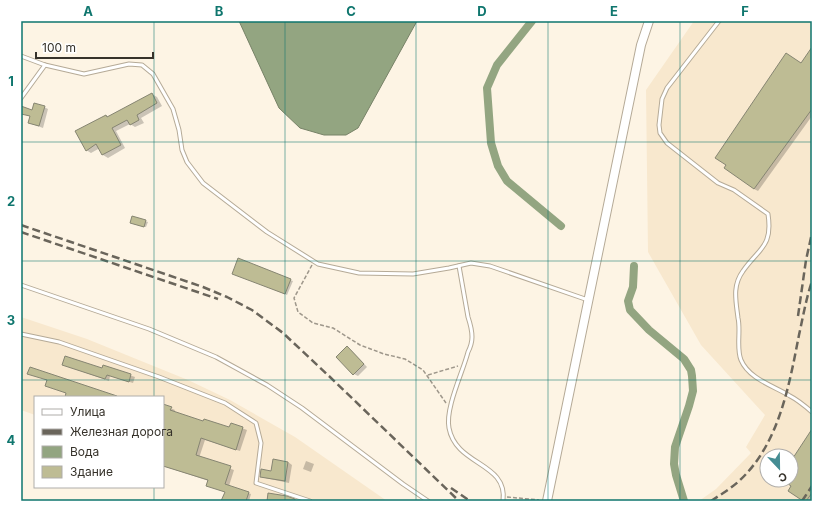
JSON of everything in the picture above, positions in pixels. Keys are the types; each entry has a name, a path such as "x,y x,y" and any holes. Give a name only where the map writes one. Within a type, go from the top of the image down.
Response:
{"street":[{"path":"544,500 588,300 641,45 649,21"}],"lane":[{"path":"719,21 667,88 662,99 658,125 660,133 667,143 718,183 734,190 768,214 770,233 762,249 741,273 735,291 740,324 741,360 758,378 792,397 812,412"},
{"path":"21,56 45,65 84,74 129,64 142,65 153,74 173,109 186,162 203,184 266,232 318,264 359,273 413,274 471,263 490,266 588,300"},
{"path":"21,98 45,65"},
{"path":"459,266 472,338 450,408 448,427 452,438 465,454 497,476 504,489 504,501"},
{"path":"21,285 149,328 222,360 267,385 302,408 428,501"},
{"path":"21,334 59,342 159,377 225,403 256,423 261,443 256,483 310,501"}],"path":[{"path":"314,262 294,298 298,312 312,323 333,328 360,345 384,354 405,359 424,370 450,408"},
{"path":"428,376 465,363"},
{"path":"508,497 544,500"}],"shaded area":[{"path":"694,21 812,21 812,501 699,501 716,489 751,453 746,447 765,415 701,345 648,252 646,90"},
{"path":"21,317 87,339 188,380 230,400 295,437 387,501 222,500 225,491 206,486 207,480 164,466 164,396 34,396 34,415 21,410"}],"water":[{"path":"239,21 417,21 358,128 346,135 324,135 300,128 279,108"}],"building":[{"path":"812,47 812,109 754,189 724,168 726,165 715,158 786,53 801,63"},
{"path":"152,93 157,103 137,115 139,120 130,125 127,120 112,128 121,145 102,155 96,144 86,151 75,131 106,115 107,117"},
{"path":"34,103 45,106 39,126 28,123 30,116 21,114 21,106 32,110"},
{"path":"132,216 146,220 144,227 130,223"},
{"path":"238,258 291,279 285,294 232,274"},
{"path":"347,346 364,364 353,375 336,357"},
{"path":"65,356 102,368 103,365 131,374 129,382 107,375 105,379 62,365"},
{"path":"30,367 117,396 65,396 66,393 45,386 47,380 27,374"},
{"path":"164,404 172,407 170,410 203,421 204,419 229,427 231,423 243,427 236,450 201,438 196,455 231,466 225,484 249,492 246,501 221,501 225,492 206,486 208,480 164,466"},
{"path":"812,429 812,493 806,501 803,501 788,491 790,488 799,488 799,449"},
{"path":"273,459 288,462 285,481 260,477 261,469 271,471"},
{"path":"268,493 287,496 295,499 295,501 267,501"}],"waterway":[{"path":"532,21 497,65 487,88 491,143 498,166 507,181 561,226"},
{"path":"634,266 633,287 628,301 630,310 649,330 684,359 691,370 693,391 675,447 674,464 684,501"}],"railway":[{"path":"21,225 203,287 252,310 283,333 459,501"},
{"path":"21,232 218,299"},
{"path":"798,316 806,260 812,233"},
{"path":"711,501 735,485 752,467 773,433 786,394 812,281"},
{"path":"802,501 812,486"},
{"path":"451,488 470,501"}]}
